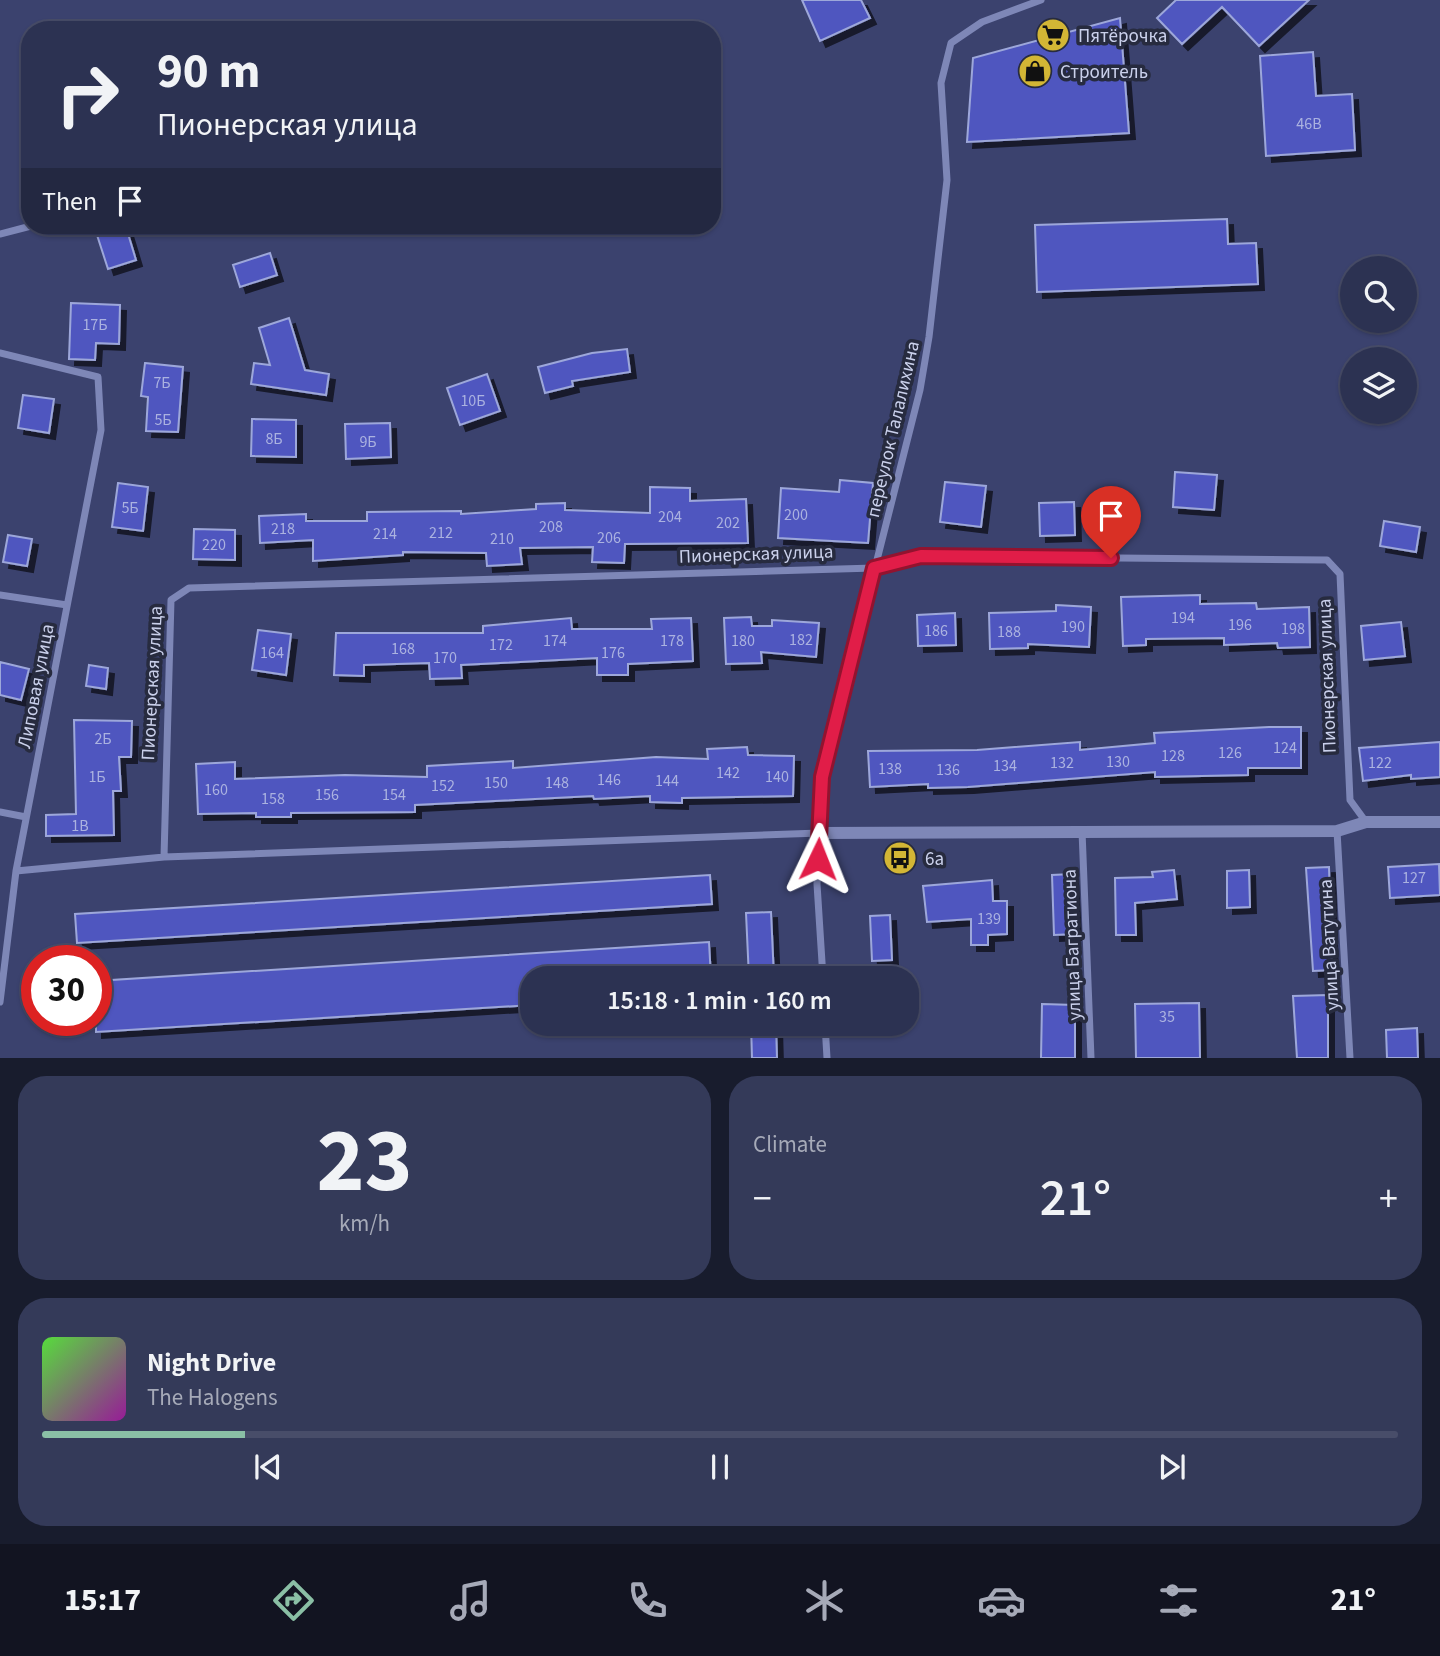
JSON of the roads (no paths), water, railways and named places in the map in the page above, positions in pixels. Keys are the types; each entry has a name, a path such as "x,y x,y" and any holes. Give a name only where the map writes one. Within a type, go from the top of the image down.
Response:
{"street":[{"name":"переулок Талалихина","path":"822,966 817,884 822,777 920,390 929,337 947,180 941,83 951,43 982,22 1041,0"},
{"path":"0,234 21,229"},
{"name":"Липовая улица","path":"0,353 98,377 101,430 16,872 0,1002"},
{"name":"Пионерская улица","path":"164,857 171,600 189,588 874,568 921,556 1327,560 1340,574 1350,800 1366,822"},
{"path":"0,594 67,605"},
{"path":"0,812 26,817"},
{"path":"16,872 164,857 820,833 1338,831 1366,822 1440,822"},
{"name":"улица Багратиона","path":"1082,831 1091,1058"},
{"name":"улица Ватутина","path":"1338,831 1350,1058"},
{"path":"826,1036 827,1058"}],"place":[{"name":"Пятёрочка","path":"1053,35"},
{"name":"Строитель","path":"1035,71"},
{"name":"6а","path":"900,858"}]}
